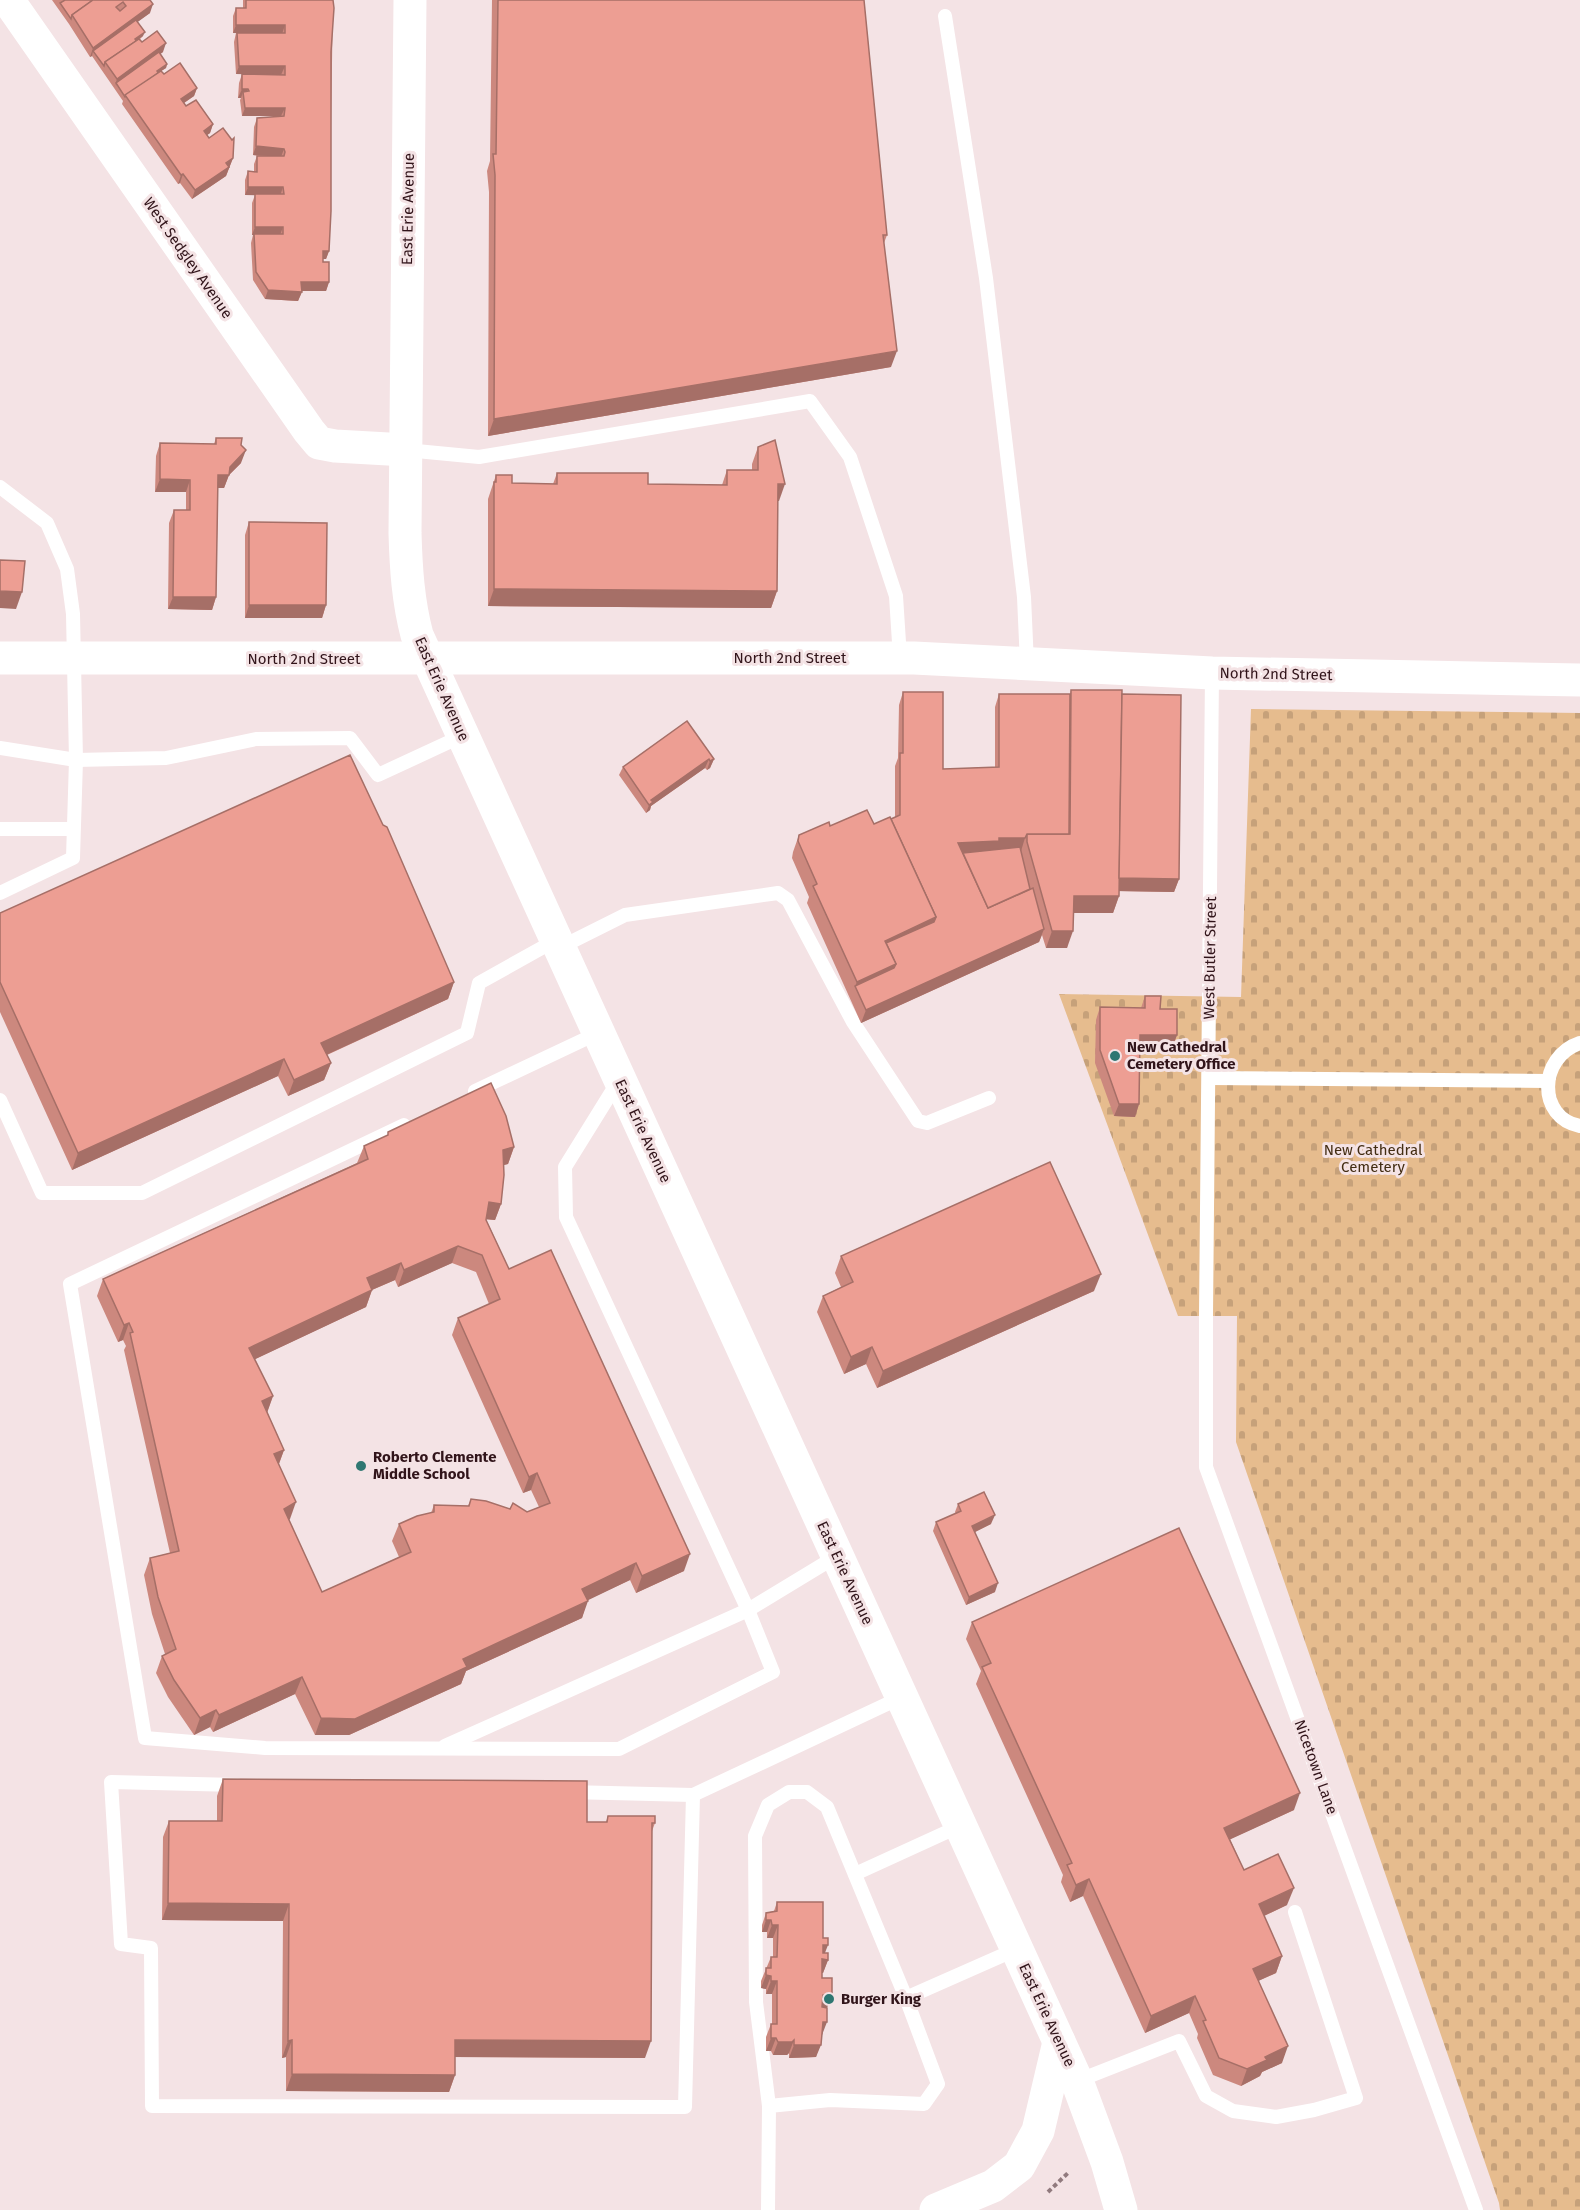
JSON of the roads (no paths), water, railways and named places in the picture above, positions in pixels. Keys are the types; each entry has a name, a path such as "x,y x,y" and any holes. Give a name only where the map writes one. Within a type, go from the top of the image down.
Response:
{"main road":[{"name":"West Sedgley Avenue","path":"9,0 319,443 406,450"},
{"name":"East Erie Avenue","path":"410,0 406,572 410,609 417,635 1077,2081 1107,2162 1121,2210"},
{"name":"North 2nd Street","path":"0,658 900,658 1212,673 1580,680"},
{"path":"936,2210 993,2186 1019,2166 1038,2131 1059,2042"}],"lane":[{"path":"945,16 986,278 1024,597 1027,664"},
{"path":"406,450 479,457 810,401 850,457 896,596 900,658"},
{"path":"0,487 47,523 67,569 73,614 76,760 73,858 0,894"},
{"name":"West Butler Street","path":"1206,1316 1212,673"},
{"path":"0,748 76,760 166,758 256,739 350,738 378,775 462,736"},
{"path":"0,829 73,829"},
{"path":"0,1100 42,1193 142,1193 467,1033 479,983 557,944 625,915 778,893 788,900 853,1022 918,1121 927,1123 989,1098"},
{"path":"461,1098 598,1033"},
{"path":"1580,1043 1571,1046 1559,1055 1548,1080 1549,1094 1554,1108 1563,1118 1580,1126"},
{"path":"1209,1078 1548,1080"},
{"path":"418,1118 70,1284 145,1738 266,1748 619,1749 773,1672 748,1610 566,1216 566,1167 614,1088 622,1084"},
{"name":"Nicetown Lane","path":"1206,1316 1206,1467 1476,2210"},
{"path":"440,1748 748,1610 837,1556"},
{"path":"550,1792 693,1795 902,1697"},
{"path":"253,1785 111,1782 121,1944 151,1948 152,2106 685,2107 693,1795"},
{"path":"768,2210 769,2106 756,1990 755,1836 768,1805 789,1792 807,1792 827,1807 906,1998 938,2084 924,2104 830,2100 769,2106"},
{"path":"855,1874 960,1826"},
{"path":"1077,2081 1179,2041 1206,2096 1233,2111 1276,2117 1314,2110 1356,2098 1295,1912"},
{"path":"906,1998 1017,1949"}],"place":[{"name":"New Cathedral Cemetery Office","path":"1115,1056"},
{"name":"Roberto Clemente Middle School","path":"361,1466"},
{"name":"Burger King","path":"829,1999"}],"park label":[{"name":"New Cathedral Cemetery","path":"1373,1158"}]}
